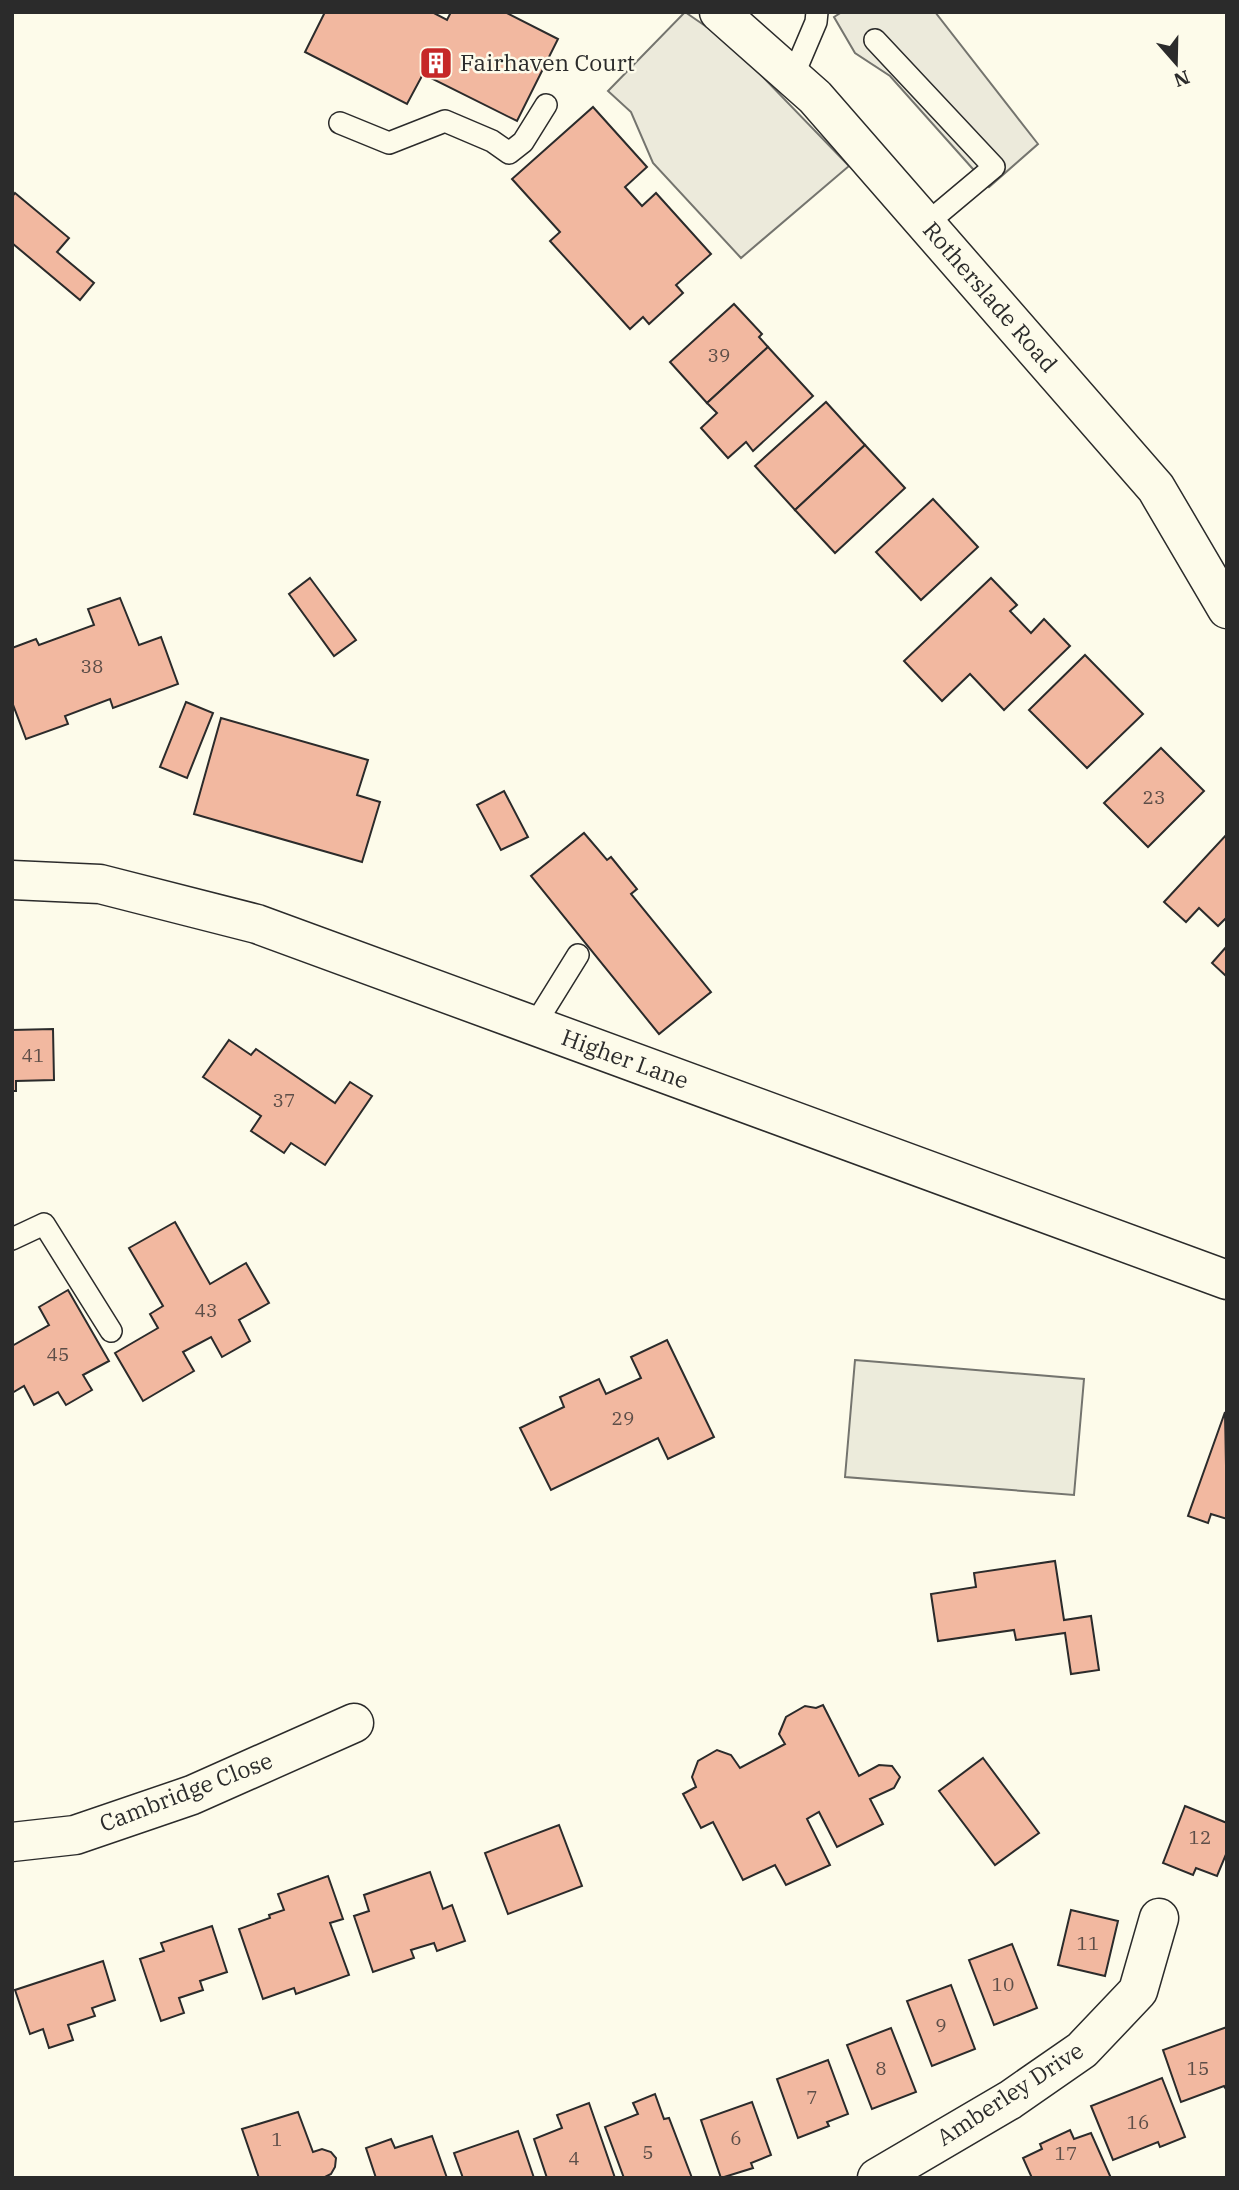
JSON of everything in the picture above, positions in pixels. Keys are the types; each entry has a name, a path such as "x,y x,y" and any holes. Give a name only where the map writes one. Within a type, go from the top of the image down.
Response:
{"street":[{"name":"Rotherslade Road","path":"719,12 815,97 1156,488 1227,609"},
{"name":"Higher Lane","path":"12,880 100,884 257,924 1227,1280"},
{"name":"Cambridge Close","path":"12,1842 75,1835 192,1795 354,1723"},
{"name":"Amberley Drive","path":"877,2178 1010,2100 1082,2050 1139,1991 1159,1918"}],"lane":[{"path":"793,76 816,22 817,12"},
{"path":"875,40 994,167 926,224"},
{"path":"340,123 389,143 445,121 492,141 509,153 523,142 546,105"},
{"path":"534,1026 578,955"},
{"path":"12,1239 44,1224 111,1331"}],"shaded area":[{"path":"685,12 730,43 849,166 741,258 653,163 631,112 608,91"},
{"path":"842,12 935,12 1038,144 989,187 890,76 855,53 834,17"},
{"path":"855,1360 1084,1379 1074,1495 845,1477"}],"building":[{"name":"Fairhaven Court","path":"325,12 432,12 447,20 451,12 505,12 558,39 517,121 423,74 407,104 305,52"},
{"path":"593,107 647,167 625,187 642,206 656,193 711,254 676,285 683,293 649,324 643,317 630,329 550,241 560,232 512,179"},
{"path":"15,193 69,238 57,252 94,283 80,300 12,243 12,197"},
{"path":"734,304 762,334 759,337 768,347 707,403 670,362"},
{"path":"768,347 813,396 753,451 746,442 728,458 701,428 717,413 707,403"},
{"path":"826,402 865,445 795,510 755,466"},
{"path":"865,445 905,488 835,553 795,510"},
{"path":"933,499 978,547 921,600 876,552"},
{"path":"310,578 356,640 334,656 289,594"},
{"path":"991,578 1017,605 1010,611 1031,633 1044,619 1070,646 1004,710 970,674 942,701 904,661"},
{"path":"120,598 139,645 161,637 178,684 113,708 110,699 65,716 68,724 26,739 12,702 12,648 36,639 39,645 94,625 88,609"},
{"path":"1085,655 1143,714 1087,768 1029,710"},
{"path":"186,702 213,713 187,778 160,767"},
{"path":"221,718 368,760 357,795 380,802 362,862 194,814"},
{"path":"1161,748 1204,791 1148,847 1104,803"},
{"path":"504,791 528,837 501,850 477,805"},
{"path":"584,833 607,860 611,857 637,889 631,894 711,992 659,1034 531,876"},
{"path":"1227,834 1227,917 1218,926 1199,908 1186,922 1164,902"},
{"path":"1227,946 1227,977 1212,963"},
{"path":"53,1029 54,1080 16,1081 16,1091 12,1091 12,1030"},
{"path":"229,1040 251,1055 256,1049 335,1103 350,1082 372,1096 325,1165 291,1143 284,1153 251,1131 261,1116 203,1077"},
{"path":"175,1222 210,1284 246,1263 269,1303 239,1320 250,1341 222,1357 211,1337 183,1352 194,1371 143,1401 115,1353 158,1328 150,1314 163,1306 129,1248"},
{"path":"68,1290 109,1361 83,1375 92,1390 66,1405 58,1392 34,1405 24,1386 12,1393 12,1346 49,1325 39,1307"},
{"path":"667,1340 714,1437 668,1459 658,1438 551,1490 520,1428 564,1407 560,1397 599,1379 606,1394 641,1378 631,1357"},
{"path":"1225,1412 1227,1519 1211,1514 1208,1523 1188,1516"},
{"path":"1055,1561 1064,1620 1091,1616 1099,1670 1071,1674 1065,1633 1016,1640 1014,1630 938,1641 931,1594 976,1587 974,1573"},
{"path":"823,1705 859,1776 879,1765 892,1766 900,1777 894,1788 870,1799 883,1824 837,1847 819,1812 807,1819 830,1865 786,1885 775,1865 743,1880 713,1822 701,1828 683,1794 696,1787 692,1777 698,1761 717,1750 731,1755 740,1768 785,1744 779,1734 786,1717 805,1706 816,1708"},
{"path":"983,1758 1039,1833 995,1865 939,1791"},
{"path":"1185,1806 1227,1823 1227,1852 1217,1876 1196,1868 1193,1875 1163,1863"},
{"path":"559,1825 582,1886 508,1914 485,1853"},
{"path":"430,1872 443,1909 452,1905 465,1941 437,1951 434,1943 411,1950 414,1958 373,1972 354,1916 369,1911 364,1895"},
{"path":"328,1876 343,1919 330,1923 349,1975 296,1994 294,1988 263,1999 239,1929 284,1910 278,1894"},
{"path":"1071,1910 1118,1921 1105,1976 1058,1965"},
{"path":"212,1926 227,1972 200,1981 203,1990 179,1998 184,2013 161,2021 140,1959 164,1951 161,1943"},
{"path":"1012,1944 1037,2008 994,2025 969,1960"},
{"path":"103,1961 115,2000 92,2008 95,2016 68,2025 73,2040 49,2048 43,2029 30,2034 15,1990"},
{"path":"951,1985 975,2049 932,2066 907,2001"},
{"path":"1227,2027 1227,2091 1224,2086 1181,2102 1163,2050"},
{"path":"891,2028 916,2092 872,2109 847,2045"},
{"path":"828,2060 848,2114 827,2122 829,2126 798,2138 777,2079"},
{"path":"1162,2078 1185,2137 1160,2147 1158,2142 1113,2160 1091,2106"},
{"path":"655,2094 664,2119 669,2118 692,2178 624,2178 605,2127 638,2114 633,2103"},
{"path":"752,2102 771,2155 751,2163 753,2168 721,2178 701,2120"},
{"path":"589,2103 615,2178 547,2178 534,2139 562,2128 557,2115"},
{"path":"298,2112 313,2152 322,2149 331,2152 336,2158 331,2174 323,2178 259,2178 242,2129"},
{"path":"1070,2130 1074,2139 1091,2133 1111,2178 1032,2178 1023,2158 1042,2149 1040,2144"},
{"path":"518,2131 534,2178 463,2178 454,2153"},
{"path":"432,2136 447,2178 376,2178 366,2148 391,2139 395,2148"}],"place":[{"name":"Fairhaven Court","path":"436,63"}]}
